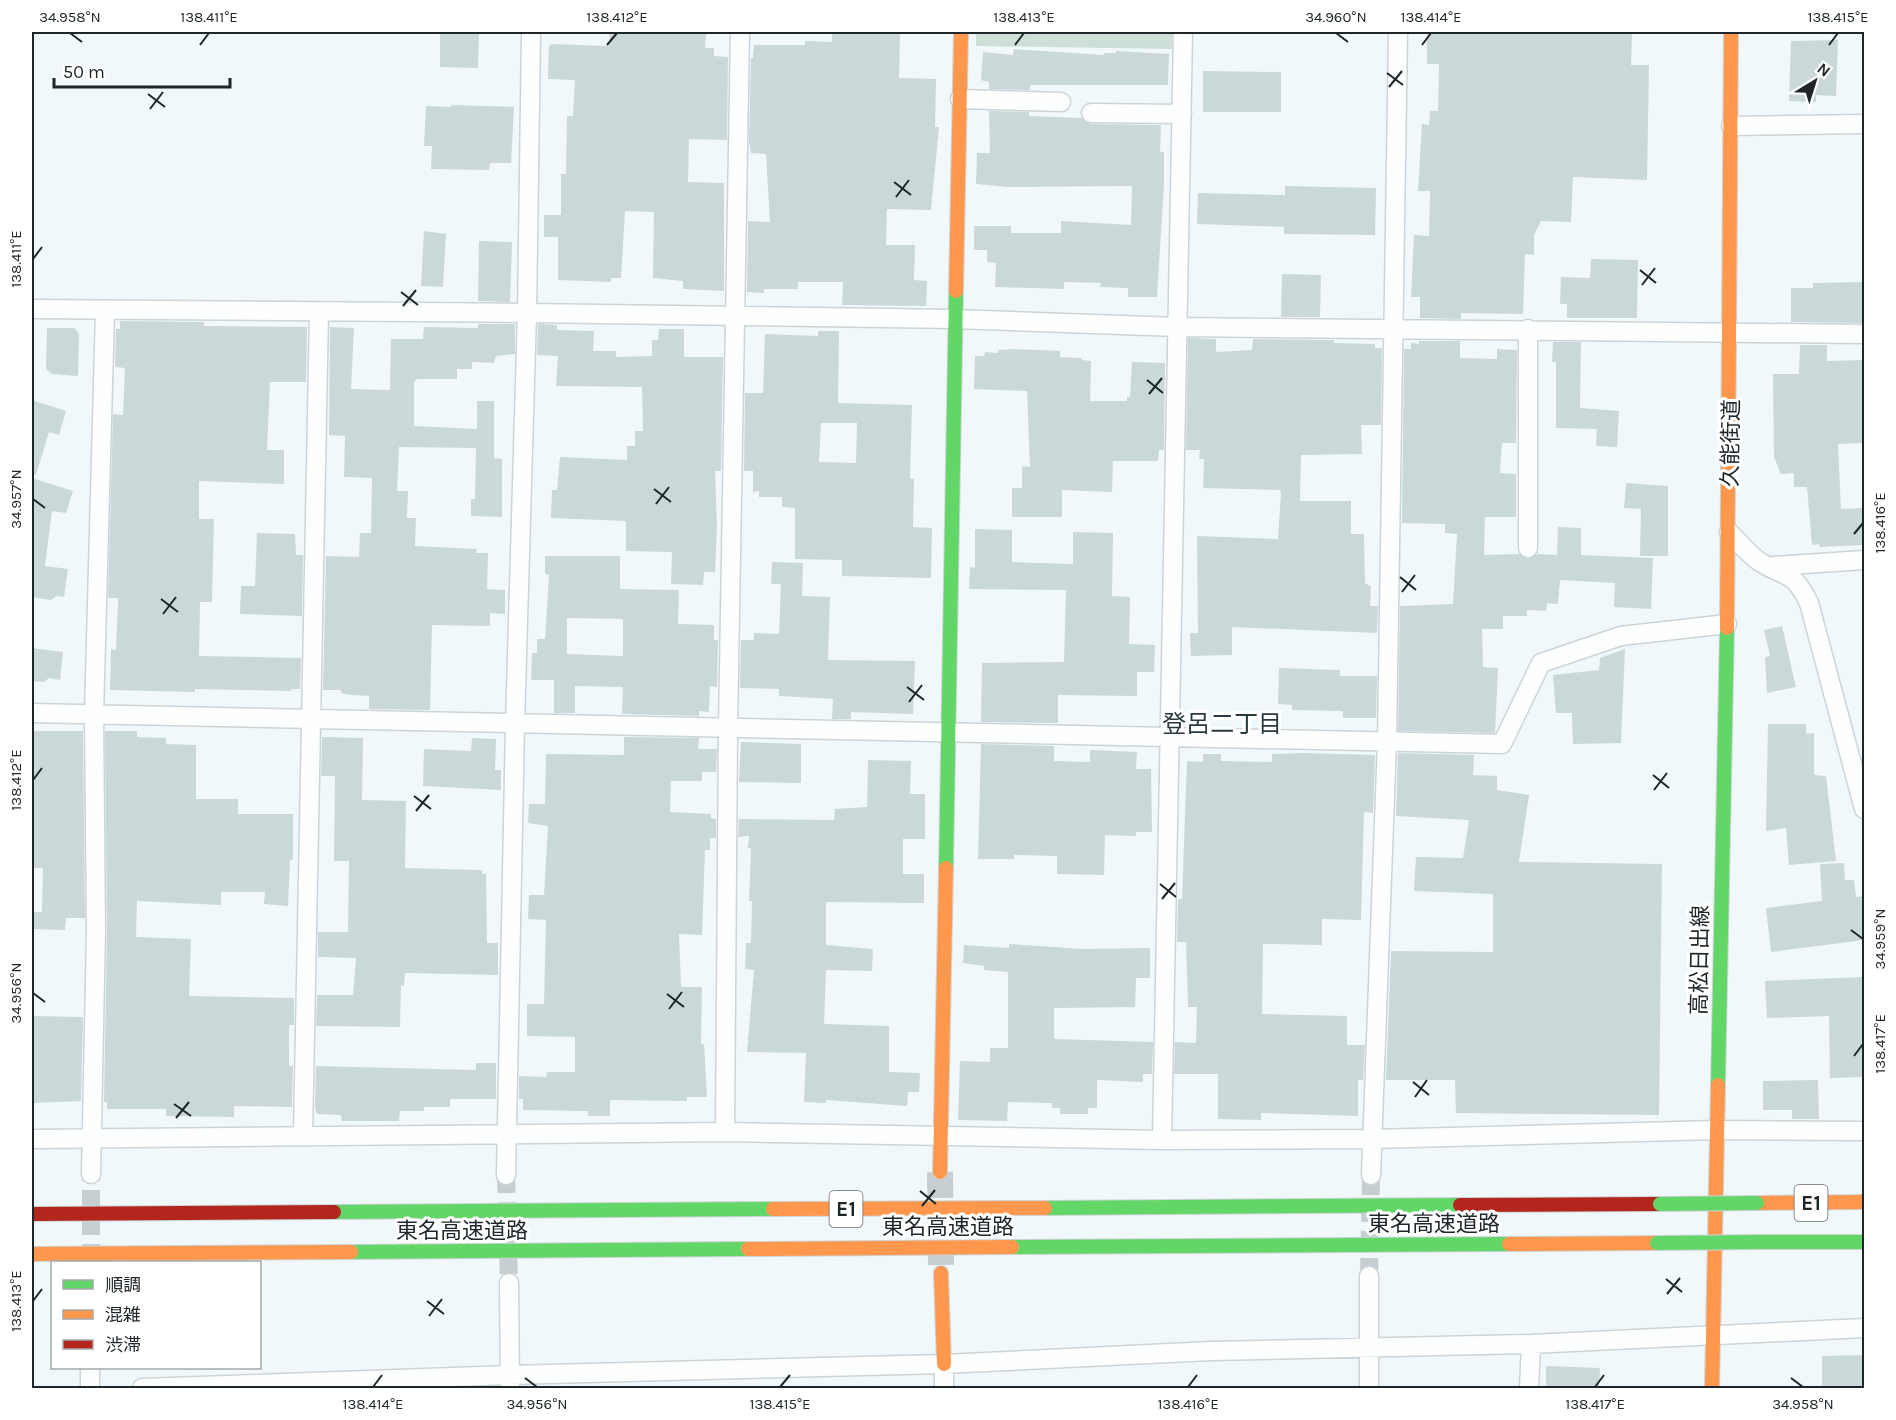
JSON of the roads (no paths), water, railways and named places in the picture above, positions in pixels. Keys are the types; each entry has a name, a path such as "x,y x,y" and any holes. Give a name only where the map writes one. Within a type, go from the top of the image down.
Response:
{"main road":[{"path":"940,1172 961,32"},
{"name":"久能街道","path":"1729,532 1732,332 1731,32"},
{"name":"高松日出線","path":"1712,1389 1729,532"},
{"name":"東名高速道路","path":"32,1214 1864,1202"},
{"name":"東名高速道路","path":"32,1254 1864,1242"},
{"path":"941,1273 944,1364"}],"street":[{"path":"506,1175 515,724 527,313 531,32"},
{"path":"725,1132 728,728 737,315 740,32"},
{"path":"1162,1140 1183,32"},
{"path":"1371,1175 1387,741 1398,32"},
{"path":"960,99 1061,102"},
{"path":"1091,112 1182,114"},
{"path":"1731,126 1864,124"},
{"path":"32,309 737,315 954,319 1177,327 1394,327 1864,334"},
{"path":"91,1174 96,930 94,714 105,311"},
{"path":"303,1135 319,312"},
{"path":"1528,329 1528,548"},
{"path":"1729,532 1748,552 1792,576 1809,603 1864,809"},
{"path":"1770,566 1864,560"},
{"path":"32,713 1502,744 1541,663 1621,636 1727,624"},
{"path":"32,1139 725,1132 942,1138 1162,1140 1372,1139 1717,1131 1864,1131"},
{"path":"1369,1276 1370,1389"},
{"path":"509,1283 510,1382"},
{"path":"142,1389 510,1382 1370,1347 1531,1344 1864,1328"},
{"path":"1529,1389 1531,1344"},
{"path":"944,1364 944,1389"},
{"path":"90,1369 90,1389"}],"tunnel":[{"path":"940,1172 941,1265"},
{"path":"91,1174 91,1261"},
{"path":"506,1175 509,1283"},
{"path":"1369,1276 1371,1175"}],"district":[{"name":"登呂二丁目","path":"1222,724"}]}
